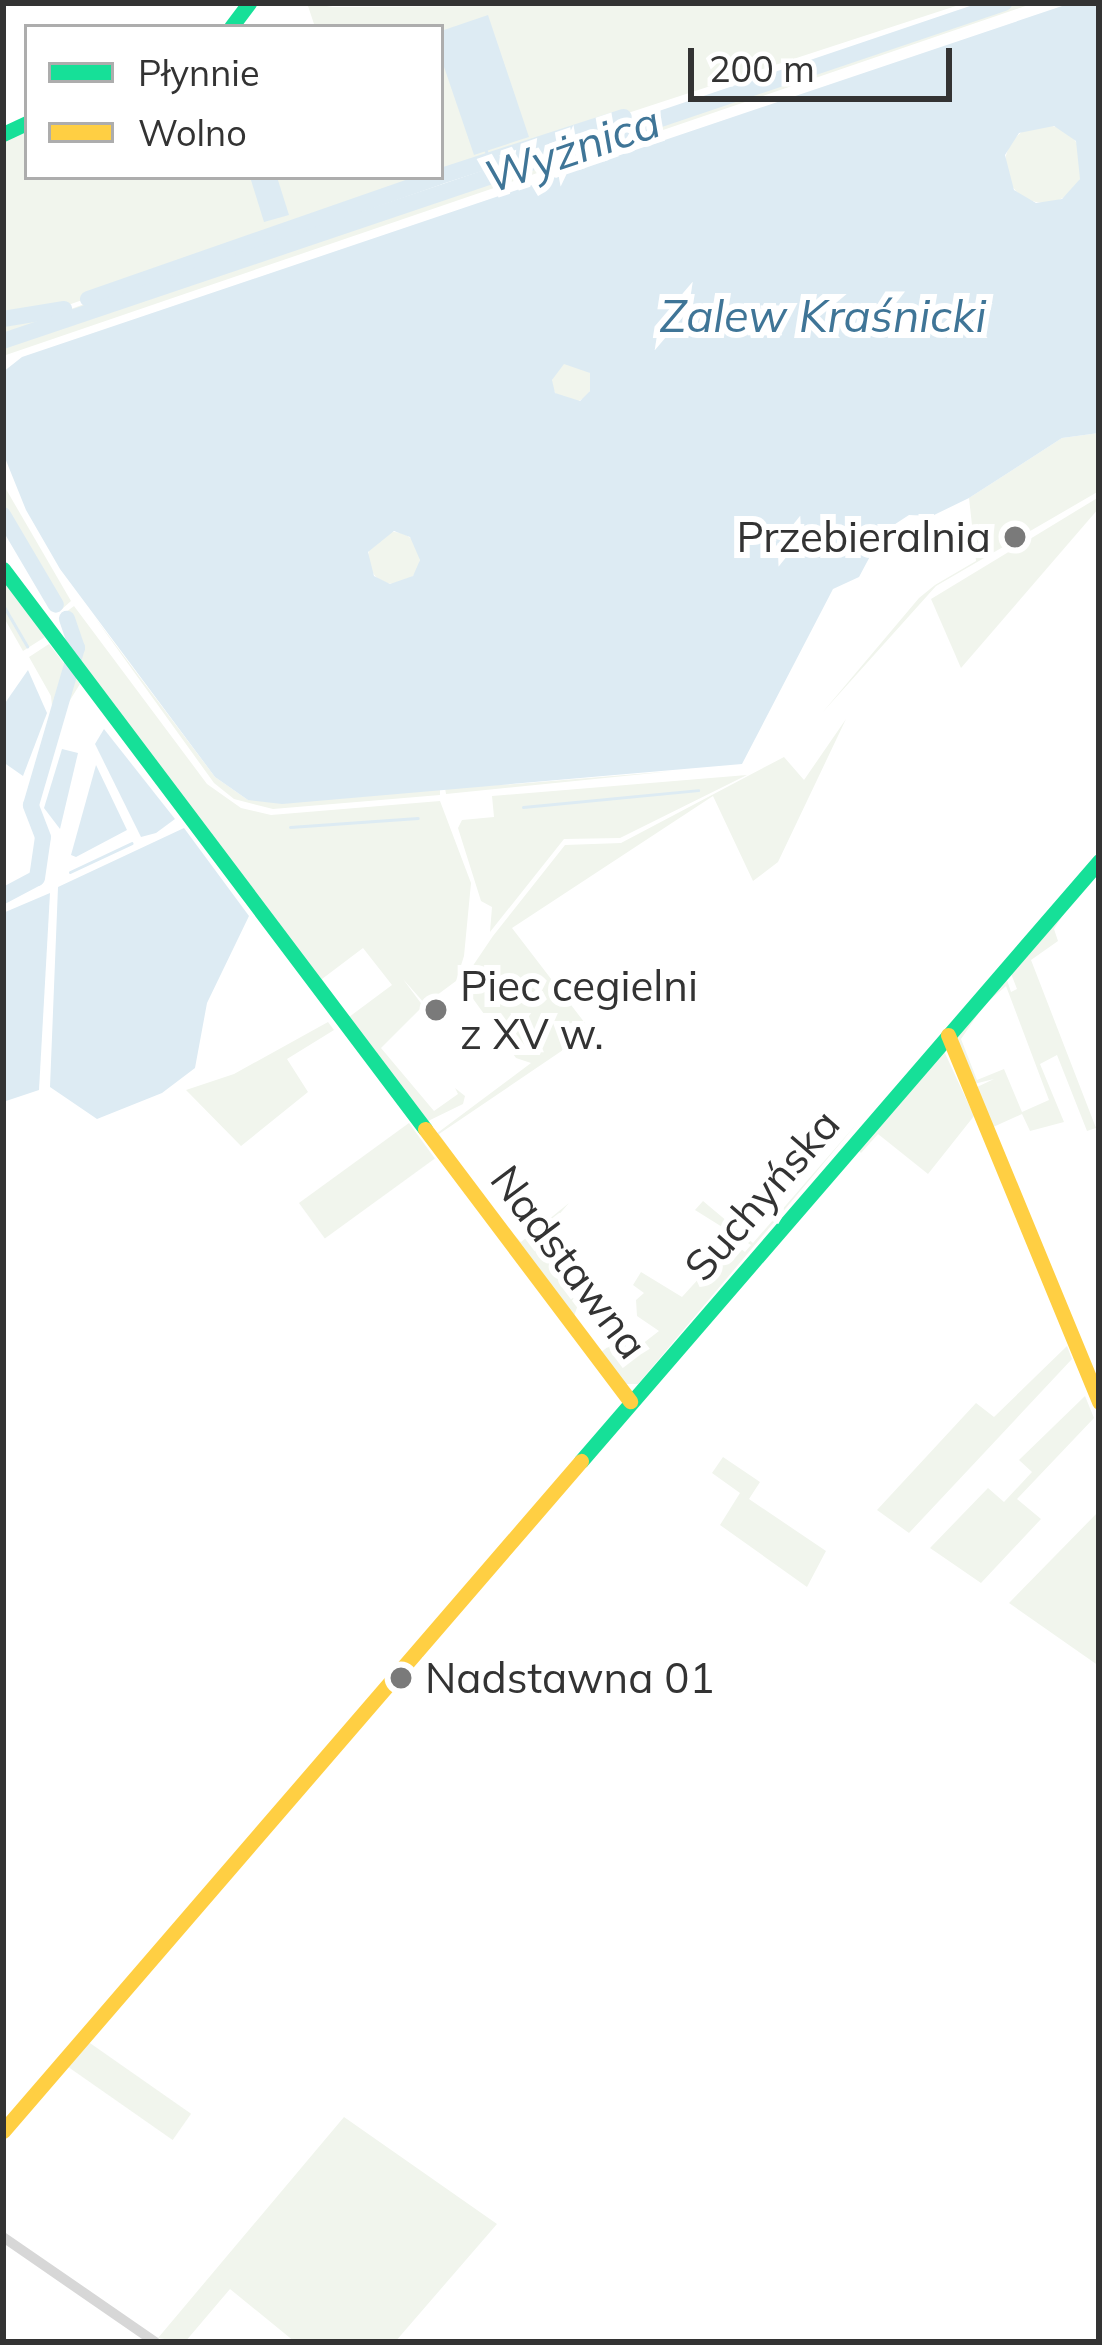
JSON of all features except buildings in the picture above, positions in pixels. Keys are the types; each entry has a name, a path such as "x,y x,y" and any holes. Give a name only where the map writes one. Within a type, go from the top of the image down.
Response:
{"street":[{"name":"Nadstawna","path":"3,569 630,1402 3,2131"},
{"name":"Suchyńska","path":"630,1402 1099,861"},
{"path":"948,1035 1099,1402"},
{"path":"3,2237 155,2342"}],"shaded area":[{"path":"307,3 333,7 965,3 444,173 444,24 314,24"},
{"path":"1017,3 1034,3 3,356 3,344 17,336"},
{"path":"1044,125 1072,136 1083,164 1072,192 1044,203 1016,192 1005,164 1016,136"},
{"path":"24,129 24,180 423,180 71,304 3,316 3,138"},
{"path":"280,231 281,241 3,339 3,322 71,309"},
{"path":"572,362 586,368 592,382 586,396 572,402 558,396 552,382 558,368"},
{"path":"1099,433 1099,491 936,586 822,713 919,598 935,585 976,561 969,498 1062,438"},
{"path":"3,484 71,601 61,610 18,545 3,512"},
{"path":"1099,497 1099,508 961,668 931,599"},
{"path":"394,532 413,539 420,558 413,577 394,584 375,577 368,558 375,539"},
{"path":"3,578 45,637 23,651 3,616"},
{"path":"74,606 207,784 241,808 271,815 440,801 471,883 464,956 456,981 425,1004 403,979 423,1006 381,1048 434,1111 458,1094 455,1088 465,1096 463,1104 426,1122 345,1020 392,985 363,948 322,979 343,1011 75,659 79,632 66,612"},
{"path":"93,615 215,777 248,800 440,789 440,795 273,809 234,799 214,783"},
{"path":"49,644 80,684 54,726 51,696 29,657"},
{"path":"846,719 778,862 753,881 713,796 512,928 591,1031 439,1134 490,1206 436,1134 531,1063 516,1058 471,996 470,970 493,936 565,845 621,843 784,757 804,780"},
{"path":"674,771 446,794 445,788 515,784"},
{"path":"747,775 620,838 564,839 490,932 492,907 481,901 458,828 462,820 494,817 492,796"},
{"path":"1067,909 1054,929 1058,941 1031,960 1096,1128 1087,1131 1057,1055 1040,1064 1064,1122 1030,1131 1022,1114 991,1128 975,1088 994,1079 974,1084 955,1037 980,1011 961,1039 977,1080 1004,1069 1022,1112 1049,1100 1006,986 983,1006 1006,977 1011,992 1017,989 1010,971"},
{"path":"328,1022 334,1030 287,1059 308,1092 241,1146 186,1090 234,1074"},
{"path":"944,1051 974,1116 928,1174 878,1134 861,1153 857,1149"},
{"path":"859,1121 638,1384 626,1384 600,1353 623,1335 628,1355 659,1331 637,1316 636,1300 644,1293 633,1285 641,1272 682,1297 732,1242 745,1252 751,1245 695,1210 703,1201 753,1243"},
{"path":"409,1123 435,1159 325,1239 299,1203"},
{"path":"569,1203 536,1241 579,1302 574,1316 495,1216 521,1242"},
{"path":"1067,1346 1072,1359 909,1533 877,1510 976,1403 994,1417"},
{"path":"1085,1396 1094,1418 1017,1499 1041,1519 981,1583 930,1548 988,1488 1004,1502 1032,1472 1019,1460"},
{"path":"723,1457 760,1482 749,1499 826,1551 807,1587 720,1525 740,1493 712,1473"},
{"path":"1099,1511 1099,1666 1009,1603"},
{"path":"87,2041 191,2114 173,2140 69,2067"},
{"path":"344,2117 497,2224 395,2342 295,2342 230,2289 185,2342 158,2338"}],"water":[{"name":"Zalew Kraśnicki","path":"1071,3 1099,3 1099,433 1062,438 969,498 932,516 909,515 883,532 859,577 833,589 742,764 282,804 248,800 215,777 60,569 26,510 3,453 3,372 22,357","holes":["1054,126 1076,141 1080,179 1062,199 1036,203 1014,190 1005,155 1019,133","564,364 590,373 590,391 580,401 555,393 552,380","394,531 410,537 420,560 413,576 390,584 374,576 368,552"]},
{"path":"488,15 529,137 474,155 444,67 444,30"},
{"path":"251,180 278,180 289,215 264,222"},
{"path":"28,670 47,713 23,776 3,762 3,706"},
{"path":"104,729 175,819 156,833 141,837 95,744"},
{"path":"62,749 78,753 60,829 44,808"},
{"path":"96,765 127,830 76,857 71,855"},
{"path":"184,828 249,916 207,1003 195,1068 162,1093 97,1119 50,1087 58,887"},
{"path":"50,893 39,1090 3,1102 3,913"}],"waterway":[{"name":"Wyżnica","path":"3,341 1004,3"},
{"name":"Wyżnica","path":"444,175 624,117"},
{"path":"485,148 489,160"},
{"name":"Wyżnica","path":"88,299 429,180"},
{"name":"Wyżnica","path":"3,319 64,309"},
{"name":"Wyżnica","path":"3,515 56,605"},
{"path":"3,605 27,646"},
{"name":"Wyżnica","path":"3,896 37,878 43,837 31,805 77,648 67,619"},
{"path":"523,807 698,790"},
{"path":"290,827 418,818"},
{"path":"70,872 132,843"}],"traffic: fast":[{"path":"233,24 249,3"},
{"path":"3,134 24,124"},
{"path":"3,569 425,1129"},
{"path":"581,1461 1099,861"}],"traffic: slow":[{"path":"948,1035 1099,1402"},
{"path":"425,1129 630,1401"},
{"path":"3,2131 581,1461"}],"place":[{"name":"Przebieralnia","path":"1015,537"},
{"name":"Piec cegielni z XV w.","path":"436,1010"},
{"name":"Nadstawna 01","path":"401,1678"}]}
